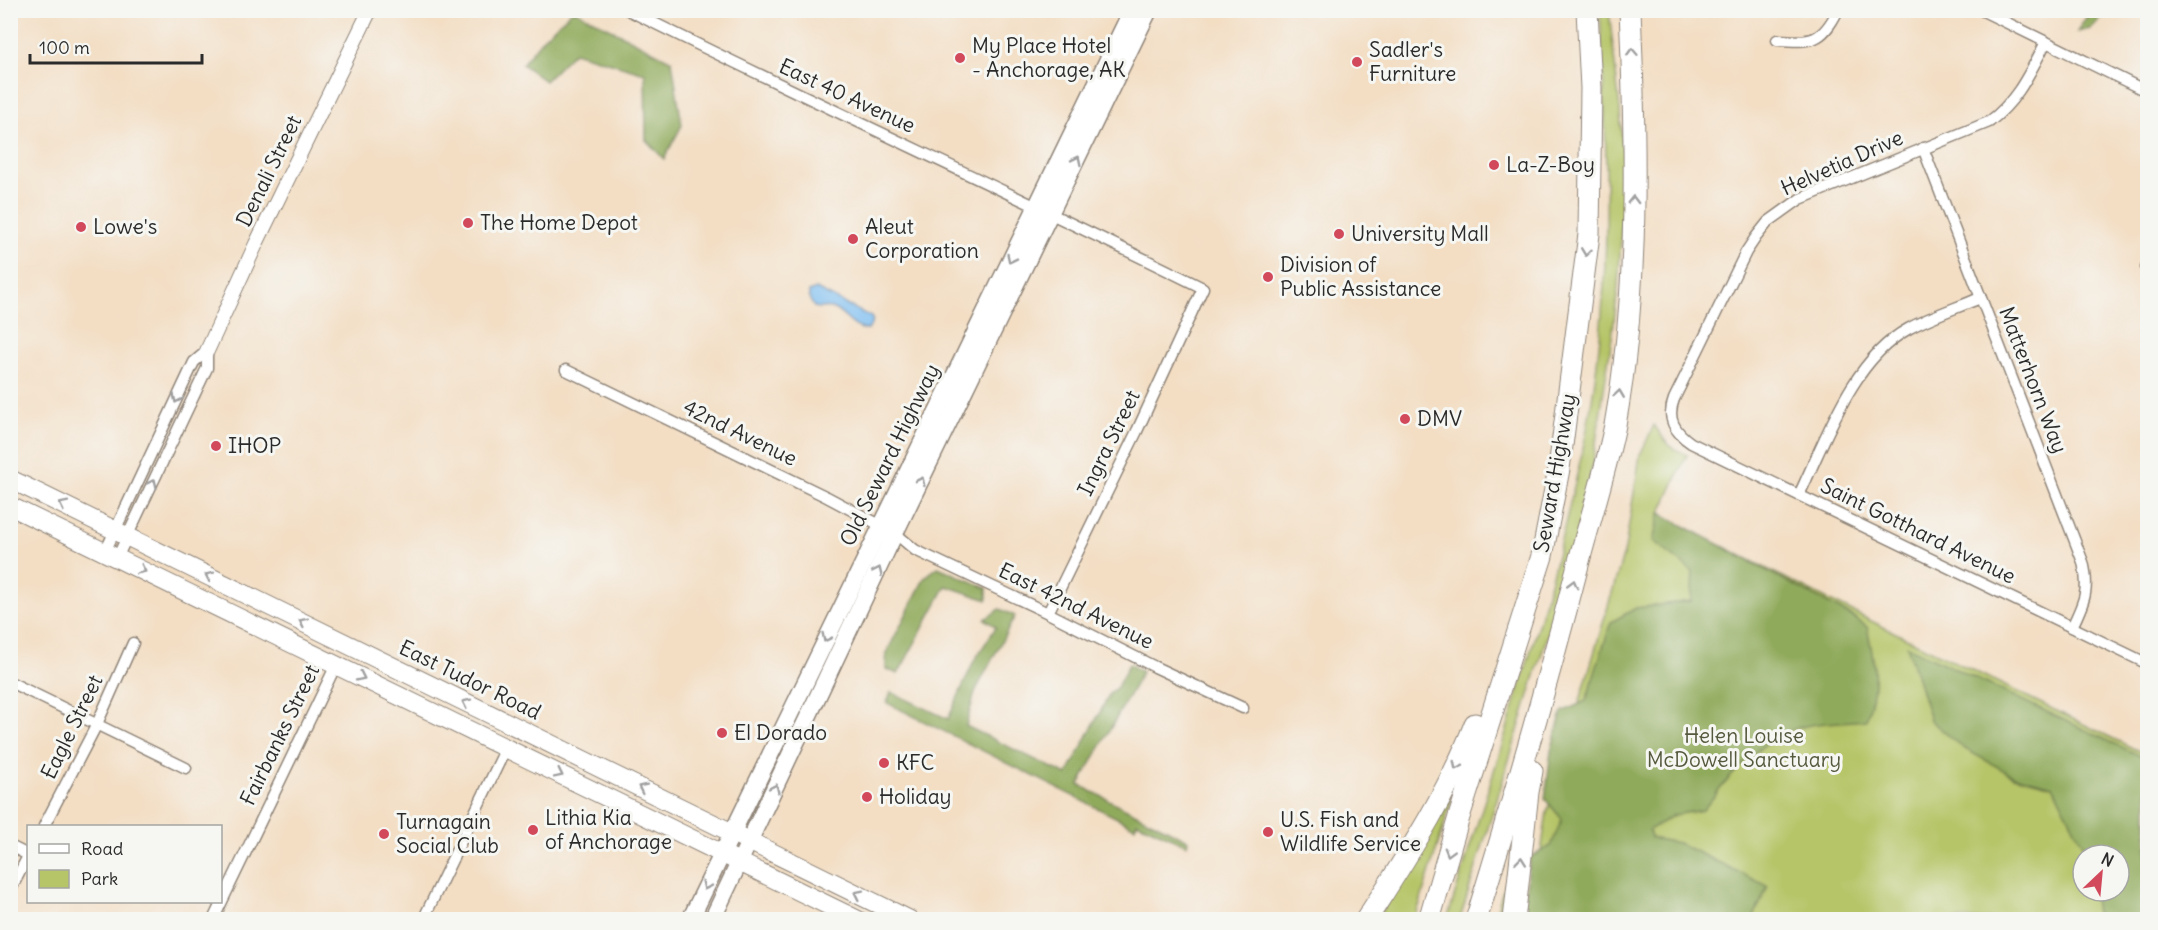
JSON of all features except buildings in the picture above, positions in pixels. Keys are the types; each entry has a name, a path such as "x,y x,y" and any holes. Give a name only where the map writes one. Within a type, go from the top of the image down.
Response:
{"highway":[{"name":"Seward Highway","path":"1429,920 1459,817 1542,556 1559,469 1589,234 1591,88 1587,10"},
{"name":"Seward Highway","path":"1476,920 1559,640 1614,426 1628,326 1634,199 1634,94 1630,10"},
{"path":"1366,920 1424,831 1466,747 1542,556"},
{"path":"1514,920 1528,792 1559,640"}],"main road":[{"name":"Old Seward Highway","path":"712,920 750,841 888,530 1036,206 1132,10"},
{"name":"Old Seward Highway","path":"690,920 732,832 1052,213 1149,10"},
{"name":"East Tudor Road","path":"10,479 910,920"},
{"path":"10,506 858,920"}],"street":[{"name":"Denali Street","path":"111,555 207,368 207,351 256,244 370,10"},
{"name":"East 40 Avenue","path":"628,10 776,84 1052,213 1203,288"},
{"path":"1777,40 1807,41 1818,37 1829,28 1838,10"},
{"path":"1981,10 2148,92"},
{"name":"Helvetia Drive","path":"1674,427 1670,409 1674,399 1746,252 1768,222 1800,199 1989,122 2002,112 2020,92 2046,42"},
{"name":"Matterhorn Way","path":"1923,148 2083,562 2086,574 2086,594 2072,627"},
{"name":"Ingra Street","path":"1048,613 1137,431 1203,288"},
{"path":"1799,495 1848,393 1861,373 1879,353 1909,328 1980,298"},
{"name":"42nd Avenue","path":"566,370 827,497 888,530"},
{"name":"Saint Gotthard Avenue","path":"1674,427 1691,443 2148,664"},
{"name":"East 42nd Avenue","path":"888,530 915,550 1243,708"},
{"name":"Eagle Street","path":"45,825 97,724 133,643"},
{"name":"Fairbanks Street","path":"222,901 336,665"},
{"path":"10,682 186,768"},
{"path":"423,920 506,748"},
{"path":"10,846 27,854"},
{"path":"10,891 27,857"},
{"name":"Fairbanks Street","path":"213,920 221,903"}],"green space":[{"path":"572,11 672,61 682,125 664,159 646,140 645,73 574,52 545,81 522,64 543,38"},
{"path":"1600,11 1609,11 1624,171 1618,287 1593,462 1583,515 1565,578 1460,919 1447,920 1541,615 1568,512 1595,382 1601,329 1606,223 1605,117"},
{"path":"2090,11 2110,11 2090,29 2077,32"},
{"name":"Helen Louise McDowell Sanctuary","path":"1654,425 1669,446 1687,455 1660,514 1830,601 2147,755 2147,919 1574,920 1534,900 1547,812 1625,549 1640,455"},
{"path":"1660,513 1853,617 1867,627 1872,652 1874,684 1866,720 1824,723 1793,729 1763,746 1750,757 1703,810 1674,815 1649,830 1651,838 1678,843 1768,886 1753,919 1522,920 1530,857 1551,846 1562,819 1545,799 1551,751 1562,712 1586,701 1611,622 1636,608 1691,601 1693,572 1653,541"},
{"path":"938,567 987,588 987,600 946,586 898,674 886,669 886,656 889,648 925,577"},
{"path":"1000,609 1015,616 975,692 966,726 1067,775 1110,693 1117,687 1129,664 1142,672 1079,785 1188,840 1187,845 1137,822 1135,827 887,703 891,692 948,719 974,661 996,627 985,619"},
{"path":"1907,646 2147,759 2147,919 2110,919 2096,914 2095,903 2131,903 2131,843 2082,843 2053,786 2014,776 1963,748 1930,720"},
{"path":"1454,793 1415,919 1376,920"},
{"path":"1514,854 1508,919 1494,920"}],"water":[{"path":"816,289 871,317 873,321 868,330 854,325 834,309 814,307 809,298 809,292"}],"place":[{"name":"My Place Hotel - Anchorage, AK","path":"960,58"},
{"name":"Sadler's Furniture","path":"1357,62"},
{"name":"La-Z-Boy","path":"1494,165"},
{"name":"The Home Depot","path":"468,223"},
{"name":"Lowe's","path":"81,227"},
{"name":"University Mall","path":"1339,234"},
{"name":"Aleut Corporation","path":"853,239"},
{"name":"Division of Public Assistance","path":"1268,277"},
{"name":"DMV","path":"1405,419"},
{"name":"IHOP","path":"216,446"},
{"name":"El Dorado","path":"722,733"},
{"name":"KFC","path":"884,763"},
{"name":"Holiday","path":"867,797"},
{"name":"Lithia Kia of Anchorage","path":"533,830"},
{"name":"U.S. Fish and Wildlife Service","path":"1268,832"},
{"name":"Turnagain Social Club","path":"384,834"}]}
